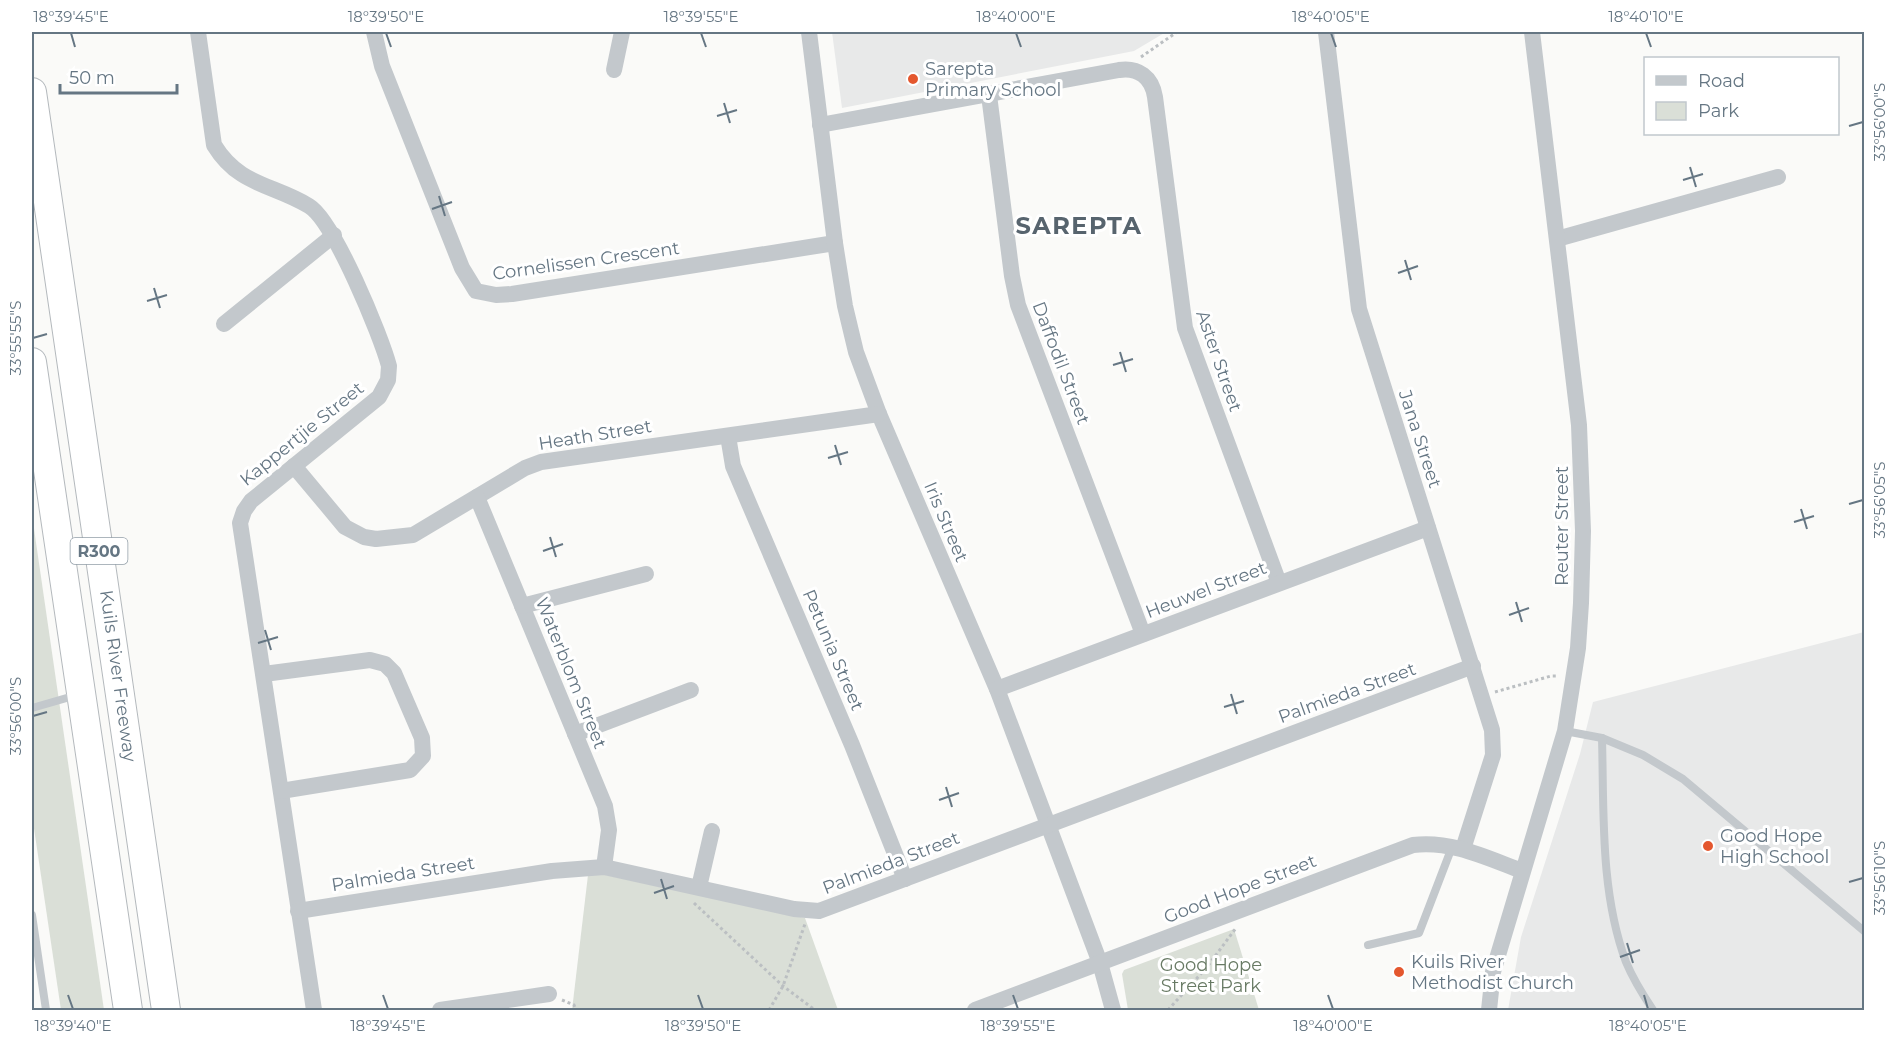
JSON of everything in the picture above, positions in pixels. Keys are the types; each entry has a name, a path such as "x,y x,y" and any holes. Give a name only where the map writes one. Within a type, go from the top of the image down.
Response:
{"highway":[{"name":"Kuils River Freeway","path":"32,93 166,1011"},
{"name":"R300","path":"32,362 128,1011"}],"street":[{"name":"Kappertjie Street","path":"198,32 211,132 224,160 243,177 309,206 324,219 334,235 387,360 388,380 379,397 251,501 240,523 314,1011"},
{"name":"Cornelissen Crescent","path":"374,32 382,66 462,268 476,291 496,295 512,294 835,243"},
{"path":"615,70 622,32"},
{"name":"Iris Street","path":"809,32 835,243 850,329 879,414 997,689 1100,963 1113,1011"},
{"name":"Jana Street","path":"1326,32 1359,309 1492,730 1492,754 1457,848"},
{"name":"Reuter Street","path":"1489,1011 1493,972 1565,731 1574,677 1582,583 1581,460 1533,32"},
{"path":"820,125 989,94 1136,71"},
{"name":"Aster Street","path":"1136,71 1154,90 1185,328 1279,583"},
{"name":"Daffodil Street","path":"989,94 1012,276 1018,305 1143,634"},
{"path":"1557,239 1778,177"},
{"path":"224,324 334,235"},
{"name":"Heath Street","path":"294,466 345,527 364,537 387,539 413,535 541,462 879,414"},
{"name":"Petunia Street","path":"728,436 733,466 852,745 905,879"},
{"name":"Waterblom Street","path":"477,497 607,813 608,839 604,867"},
{"name":"Heuwel Street","path":"997,689 1428,528"},
{"path":"522,606 646,574"},
{"path":"264,674 370,660 381,661 394,673 423,744 420,761 410,771 281,791"},
{"name":"Palmieda Street","path":"298,911 552,871 604,867 807,911 829,908 1473,666"},
{"path":"575,734 691,690"},
{"path":"699,887 712,831"},
{"name":"Good Hope Street","path":"975,1011 1399,849 1426,843 1457,848 1522,871"},
{"path":"440,1011 549,994"}],"lane":[{"path":"32,708 81,694"},
{"path":"1565,731 1602,738 1643,755 1683,779 1864,931"},
{"path":"1602,738 1605,841 1617,924 1626,961 1653,1010"},
{"path":"1368,945 1419,933 1457,848"},
{"path":"32,915 46,1011"}],"path":[{"path":"1136,71 1140,58 1178,32"},
{"path":"1482,694 1528,685 1551,676 1574,677"},
{"path":"674,882 699,909 783,986 815,1011"},
{"path":"769,1011 783,986 804,933 807,911"},
{"path":"1168,1011 1207,968 1241,922"}],"shaded area":[{"name":"Sarepta Primary School","path":"832,32 1166,32 1134,51 842,108"},
{"name":"Good Hope High School","path":"1864,632 1864,1010 1508,1010 1521,937 1580,754 1593,702"}],"green space":[{"path":"32,515 104,1010 61,1010 32,815"},
{"path":"588,875 606,875 805,918 838,1010 572,1010"},
{"name":"Good Hope Street Park","path":"1234,929 1259,1010 1128,1010 1122,974 1124,970"}],"place":[{"name":"Sarepta Primary School","path":"913,79"},
{"name":"Good Hope High School","path":"1708,846"},
{"name":"Kuils River Methodist Church","path":"1399,972"}],"district":[{"name":"SAREPTA","path":"1079,226"}]}
